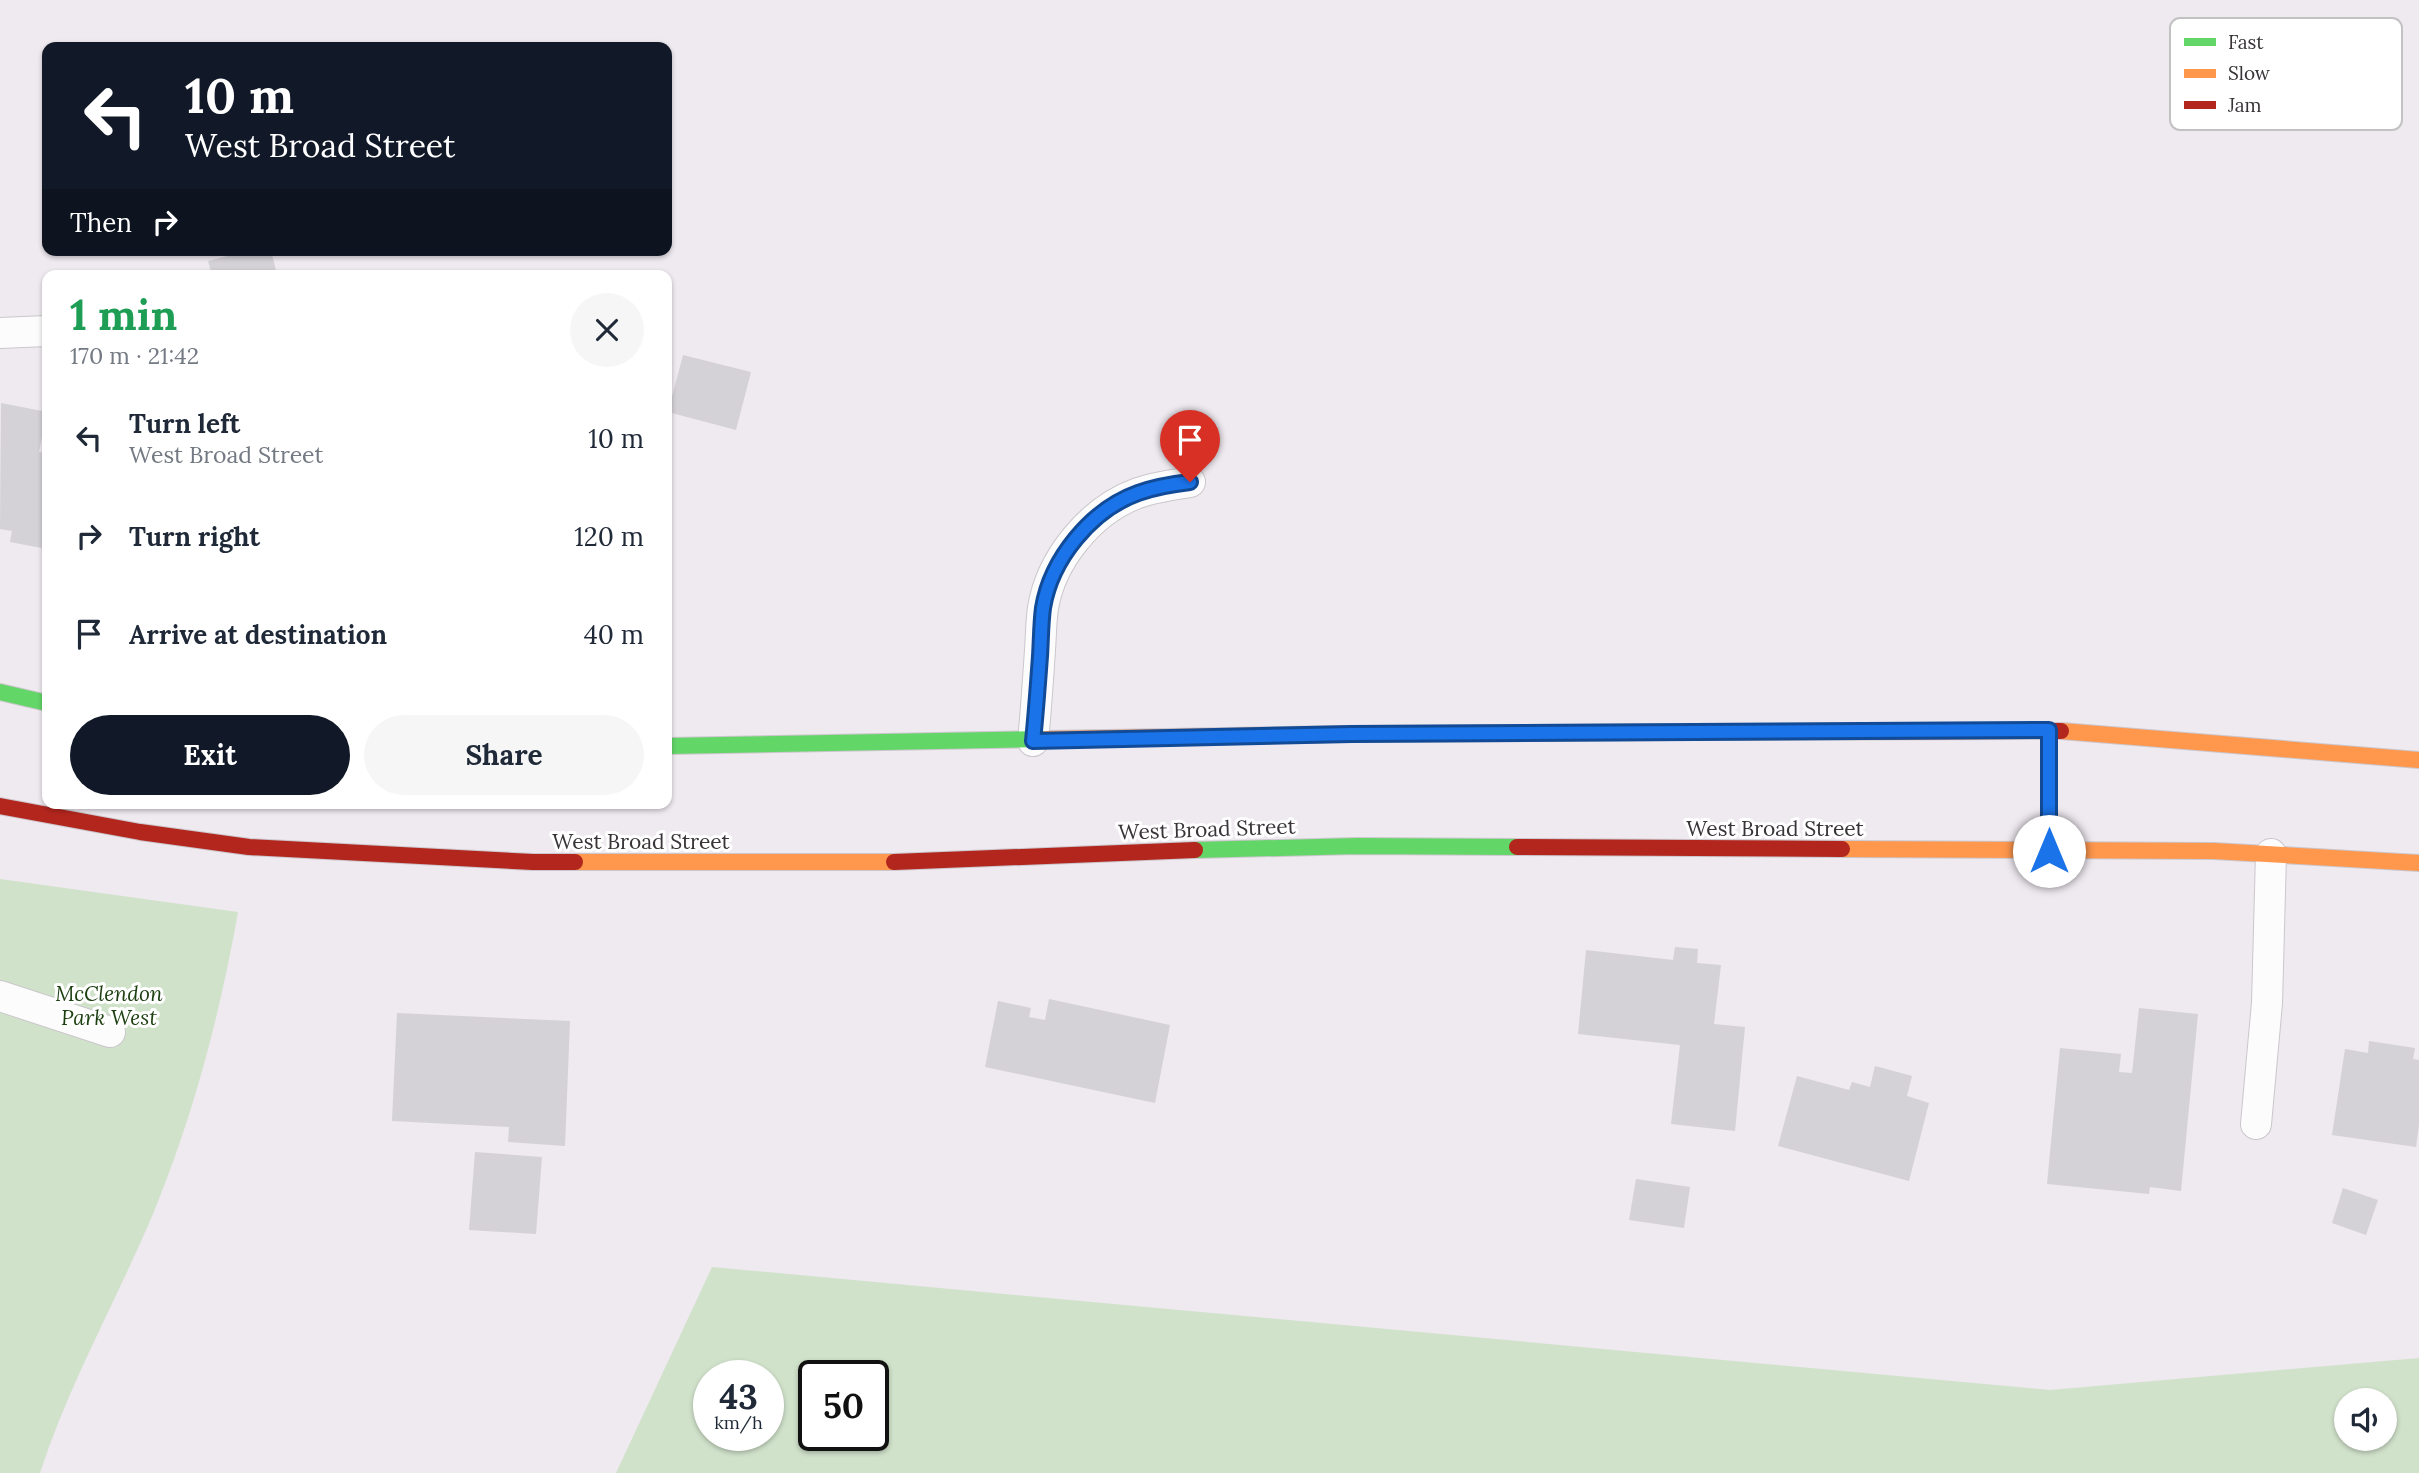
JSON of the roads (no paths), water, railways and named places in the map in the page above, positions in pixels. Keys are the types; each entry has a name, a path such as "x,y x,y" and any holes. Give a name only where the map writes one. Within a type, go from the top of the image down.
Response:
{"main road":[{"path":"0,692 42,702"},
{"path":"2049,730 2049,851"},
{"path":"672,746 1366,734 2049,730 2419,760"},
{"name":"West Broad Street","path":"0,806 141,832 249,847 533,862 898,862 1262,847 2214,851 2419,863"}],"lane":[{"path":"0,334 42,331"},
{"path":"1033,741 1043,607 1053,576 1068,549 1088,525 1135,494 1161,486 1190,482"},
{"path":"2256,1124 2267,1003 2272,854"},
{"path":"0,996 110,1032"}],"park label":[{"name":"McClendon Park West","path":"109,1005"}]}
